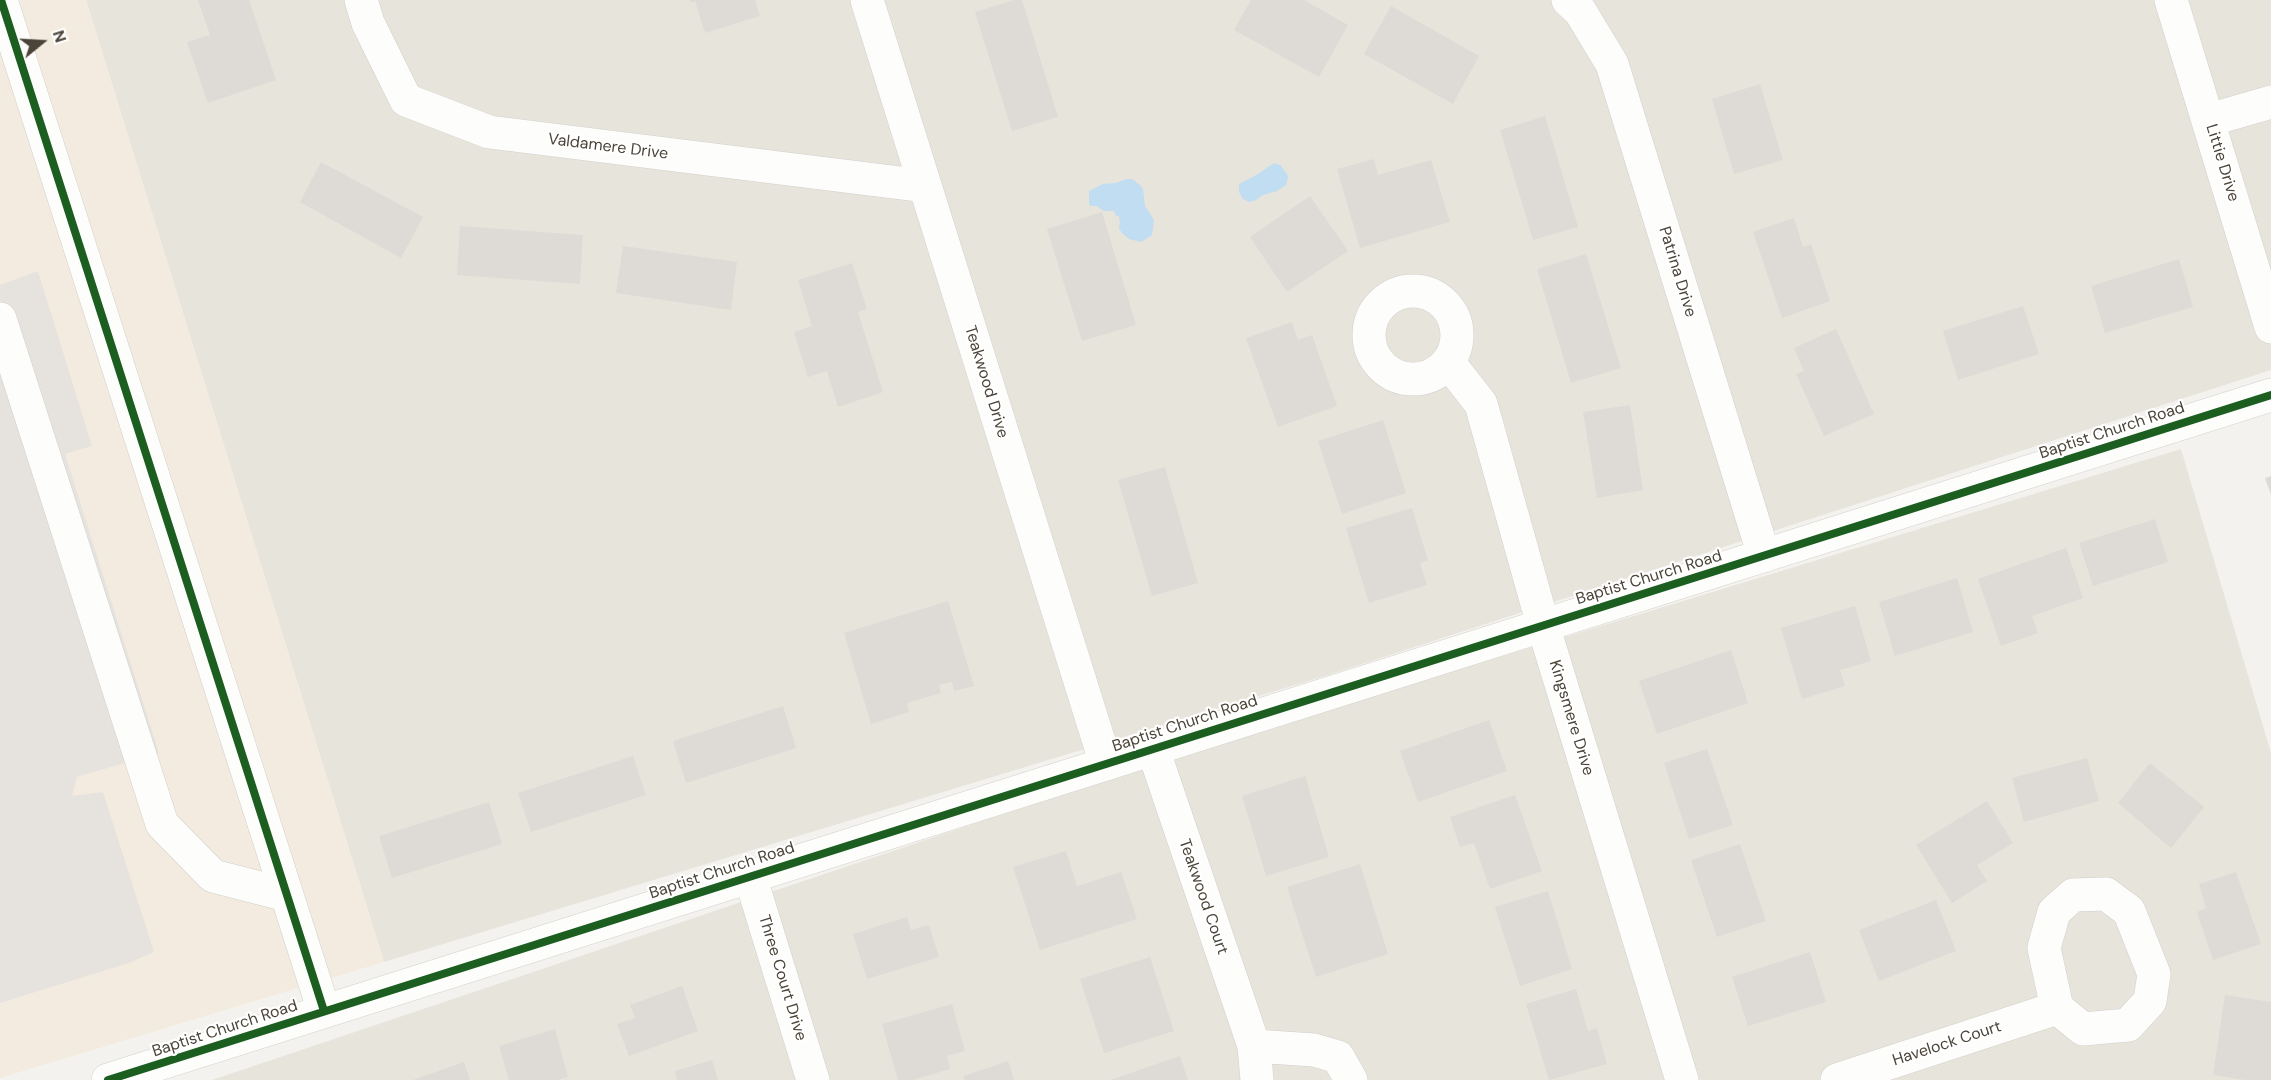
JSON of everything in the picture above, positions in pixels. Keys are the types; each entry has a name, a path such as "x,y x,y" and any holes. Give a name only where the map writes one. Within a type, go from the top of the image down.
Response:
{"street":[{"path":"1,0 324,1011"},
{"name":"Valdamere Drive","path":"361,0 368,23 406,100 489,132 925,186"},
{"name":"Teakwood Drive","path":"867,0 1106,764"},
{"name":"Patrina Drive","path":"1568,0 1580,11 1612,64 1764,556"},
{"name":"Littie Drive","path":"2171,0 2271,327"},
{"path":"2209,120 2271,102"},
{"path":"0,318 162,824 213,876 287,895"},
{"name":"Kingsmere Drive","path":"1449,363 1481,404 1543,625 1682,1080"},
{"name":"Baptist Church Road","path":"108,1080 2271,395"},
{"name":"Teakwood Court","path":"1153,749 1254,1046 1257,1080"},
{"name":"Three Court Drive","path":"750,876 813,1080"},
{"name":"Havelock Court","path":"1837,1080 2057,1008"},
{"path":"1254,1046 1314,1050 1338,1057 1351,1080"}],"shaded area":[{"path":"0,0 86,0 384,962 0,1078"},
{"path":"86,0 2271,0 2271,370 1328,675 384,962"},
{"path":"38,271 92,446 65,454 159,753 77,777 72,796 103,792 154,952 129,963 0,1003 0,285"},
{"path":"2181,449 2271,753 2271,1080 212,1080 988,819 1303,717"}],"water":[{"path":"1274,163 1280,165 1287,174 1286,185 1256,200 1249,202 1243,199 1239,192 1239,184"},
{"path":"1132,179 1141,186 1145,206 1154,220 1152,235 1141,242 1129,239 1122,233 1119,228 1119,216 1116,216 1114,211 1104,211 1097,206 1090,206 1089,202 1089,191 1103,184"}],"building":[{"path":"198,0 249,0 276,80 208,103 187,42 210,35"},
{"path":"690,0 755,0 760,16 705,33 695,1 691,3"},
{"path":"1014,0 1022,0 1058,117 1012,131 975,12"},
{"path":"1251,0 1304,0 1348,25 1319,77 1234,30"},
{"path":"1391,6 1479,56 1453,104 1364,54"},
{"path":"1760,84 1783,160 1734,174 1712,99"},
{"path":"1545,116 1578,227 1533,240 1500,130"},
{"path":"1374,159 1378,175 1431,160 1450,222 1360,248 1337,169"},
{"path":"321,162 423,217 401,258 300,202"},
{"path":"1310,196 1348,251 1287,292 1250,237"},
{"path":"1102,212 1136,325 1082,341 1047,229"},
{"path":"1794,218 1803,247 1811,244 1830,301 1782,318 1753,232"},
{"path":"460,226 583,235 580,284 457,275"},
{"path":"623,246 737,262 731,310 616,293"},
{"path":"1586,254 1621,368 1571,383 1537,269"},
{"path":"2179,259 2193,307 2105,333 2091,286"},
{"path":"852,263 867,309 858,312 883,392 838,407 827,371 808,377 794,332 812,326 798,280"},
{"path":"2023,306 2039,354 1958,380 1943,331"},
{"path":"1292,322 1298,340 1312,335 1337,406 1278,427 1246,338"},
{"path":"1836,329 1874,414 1824,436 1796,374 1804,371 1794,348"},
{"path":"1630,405 1643,490 1597,498 1583,412"},
{"path":"1383,420 1406,493 1342,514 1318,441"},
{"path":"1165,467 1198,583 1152,596 1118,480"},
{"path":"2271,476 2271,495 2265,478"},
{"path":"1412,508 1428,560 1420,563 1427,585 1369,603 1346,528"},
{"path":"2155,519 2168,562 2093,586 2079,543"},
{"path":"2066,548 2083,598 2032,616 2038,633 2001,646 1978,579"},
{"path":"1957,578 1973,632 1895,656 1879,602"},
{"path":"948,601 974,686 954,691 952,682 939,685 941,693 907,703 909,712 871,724 844,633"},
{"path":"1855,606 1871,661 1840,670 1845,686 1802,699 1781,628"},
{"path":"1731,650 1748,703 1657,734 1639,681"},
{"path":"783,706 796,748 686,783 673,741"},
{"path":"1489,720 1507,771 1418,802 1400,751"},
{"path":"1707,749 1733,825 1689,839 1664,763"},
{"path":"633,756 646,795 531,832 518,793"},
{"path":"2087,758 2099,801 2024,822 2012,778"},
{"path":"2150,763 2204,807 2171,848 2118,803"},
{"path":"1305,776 1329,857 1266,876 1242,796"},
{"path":"1515,795 1542,871 1490,889 1474,843 1460,847 1450,817"},
{"path":"1987,801 2013,843 1977,865 1987,881 1952,903 1916,845"},
{"path":"489,802 502,844 392,878 379,836"},
{"path":"1740,844 1766,921 1717,937 1691,860"},
{"path":"1066,851 1077,886 1121,872 1137,919 1040,950 1013,867"},
{"path":"1360,864 1388,954 1316,977 1287,887"},
{"path":"2236,872 2261,944 2213,960 2197,912 2206,908 2199,884"},
{"path":"1548,891 1572,969 1520,986 1495,907"},
{"path":"1936,900 1956,951 1879,981 1859,930"},
{"path":"907,917 911,930 929,925 939,957 867,979 853,934"},
{"path":"1810,952 1826,1002 1748,1026 1732,977"},
{"path":"1150,957 1174,1031 1104,1053 1080,979"},
{"path":"682,986 698,1031 629,1056 617,1024 635,1018 630,1005"},
{"path":"1576,989 1588,1031 1597,1028 1607,1064 1549,1080 1526,1004"},
{"path":"2225,995 2271,1002 2271,1080 2245,1080 2213,1075"},
{"path":"952,1004 965,1051 947,1056 950,1069 913,1080 898,1080 882,1024"},
{"path":"555,1029 568,1077 558,1080 509,1080 499,1046"},
{"path":"1180,1056 1188,1080 1110,1080"},
{"path":"712,1060 718,1080 677,1080 675,1071"},
{"path":"1008,1061 1014,1080 965,1080 963,1076"},
{"path":"464,1062 470,1080 413,1080"}],"cycle path":[{"path":"1,0 324,1011"},
{"path":"108,1080 2271,395"}]}
